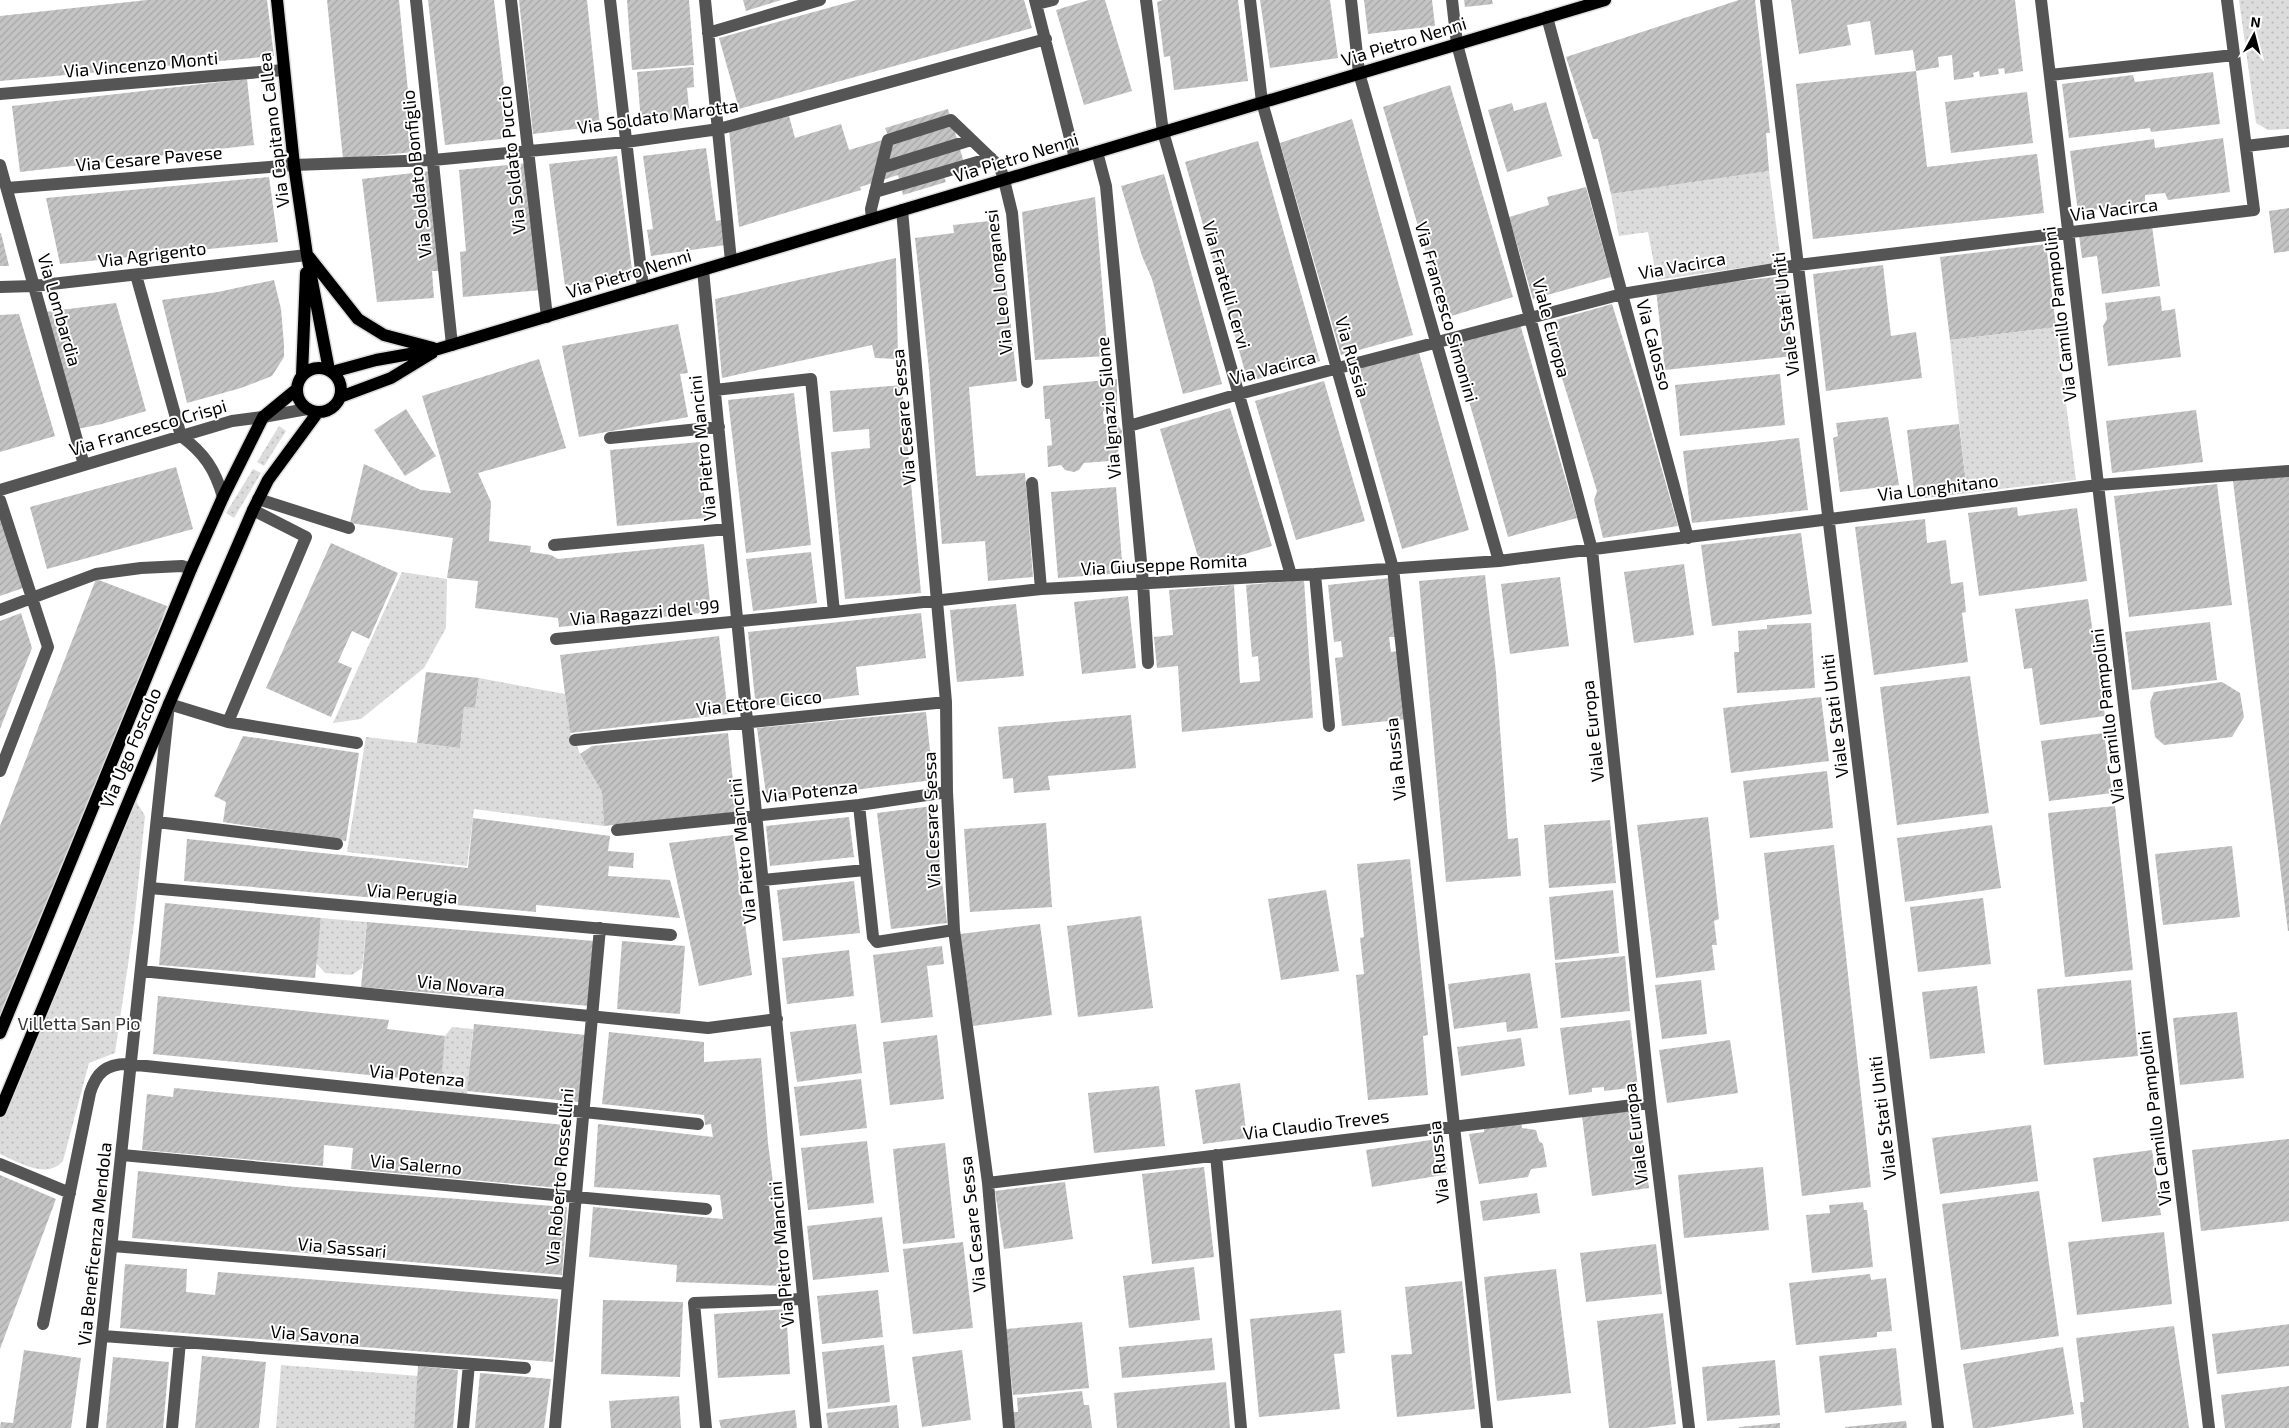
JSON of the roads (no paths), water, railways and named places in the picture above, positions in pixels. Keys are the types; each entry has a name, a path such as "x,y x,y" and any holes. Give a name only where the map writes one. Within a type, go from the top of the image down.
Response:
{"main road":[{"name":"Via Capitano Callea","path":"277,0 294,165 307,255 331,371"},
{"name":"Via Pietro Nenni","path":"331,371 452,345 1547,17 1571,5 1605,0"},
{"name":"Via Capitano Callea","path":"302,375 307,255"},
{"path":"307,255 358,319 384,335 438,349"},
{"name":"Via Pietro Nenni","path":"340,397 391,378 438,349"},
{"path":"315,368 331,371 341,385 340,397 332,408 313,410 298,397 297,389 302,375 315,368"},
{"name":"Via Ugo Foscolo","path":"0,1033 191,569 223,497 263,417 297,389"},
{"name":"Via Ugo Foscolo","path":"0,1111 168,704 255,504 268,480 313,410"}],"street":[{"name":"Via Soldato Bonfiglio","path":"416,0 452,345"},
{"name":"Via Soldato Puccio","path":"511,0 547,317"},
{"path":"610,0 643,288"},
{"path":"705,0 732,261"},
{"path":"708,33 820,0"},
{"path":"1053,0 1036,2 1076,158"},
{"name":"Via Fratelli Cervi","path":"1146,0 1163,132 1291,575"},
{"name":"Via Russia","path":"1250,0 1262,102 1393,568 1487,1428"},
{"name":"Via Francesco Simonini","path":"1351,0 1360,73 1499,561"},
{"name":"Viale Europa","path":"1452,0 1457,44 1592,550 1650,1103 1689,1428"},
{"name":"Viale Stati Uniti","path":"1766,0 1938,1428"},
{"name":"Via Camillo Pampolini","path":"2041,0 2209,1428"},
{"path":"2227,0 2246,146 2289,142"},
{"name":"Via Calosso","path":"1547,17 1688,538"},
{"name":"Via Soldato Marotta","path":"294,165 433,160 626,142 719,129 1046,39"},
{"path":"2050,75 2234,55"},
{"name":"Via Vincenzo Monti","path":"0,94 284,70"},
{"name":"Via Leo Longanesi","path":"881,168 888,140 951,120 1000,167 1012,213 1026,382"},
{"path":"872,219 871,210 881,168 971,140"},
{"name":"Via Vacirca","path":"1129,426 1239,394 1622,294 1798,265 2254,210 2246,146"},
{"name":"Via Ignazio Silone","path":"1097,152 1106,186 1143,583 1148,662"},
{"path":"875,192 991,158"},
{"name":"Via Lombardia","path":"0,165 84,465"},
{"name":"Via Cesare Pavese","path":"6,188 294,165"},
{"name":"Via Cesare Sessa","path":"902,210 946,702 947,792 954,930 988,1183 1009,1428"},
{"name":"Via Agrigento","path":"0,287 34,286 307,255"},
{"name":"Via Pietro Mancini","path":"702,270 764,880 816,1428"},
{"path":"136,275 182,436 197,448 208,461 218,480 223,497"},
{"path":"715,390 811,379 834,612"},
{"name":"Via Francesco Crispi","path":"0,490 232,421 313,410"},
{"path":"610,438 719,428"},
{"name":"Via Longhitano","path":"1592,550 2098,485 2289,470"},
{"path":"1032,482 1041,589"},
{"path":"0,500 48,647 0,771"},
{"path":"255,504 349,528"},
{"path":"228,722 306,537 255,504"},
{"path":"554,545 728,529"},
{"name":"Via Giuseppe Romita","path":"738,622 1041,589 1315,574 1499,561 1592,550"},
{"path":"0,610 96,574 182,566 191,569"},
{"path":"1315,574 1329,726"},
{"name":"Via Ragazzi del '99","path":"556,638 738,622"},
{"name":"Via Ettore Cicco","path":"575,740 946,702"},
{"path":"168,704 228,722 357,743"},
{"name":"Via Beneficenza Mendola","path":"92,1428 132,1064 168,704"},
{"name":"Via Potenza","path":"617,830 860,805 947,792"},
{"path":"860,805 873,937 877,942 954,930"},
{"path":"157,822 337,844"},
{"path":"764,880 866,870"},
{"name":"Via Perugia","path":"150,888 671,935"},
{"name":"Via Roberto Rossellini","path":"555,1428 600,928"},
{"name":"Via Novara","path":"141,971 708,1028 777,1019"},
{"name":"Via Potenza","path":"43,1324 89,1098 96,1076 113,1066 132,1064 698,1124"},
{"name":"Via Claudio Treves","path":"988,1183 1650,1103"},
{"name":"Via Salerno","path":"122,1155 706,1209"},
{"path":"1216,1155 1242,1428"},
{"path":"0,1164 70,1194"},
{"name":"Via Sassari","path":"112,1246 568,1284"},
{"path":"706,1428 694,1303 803,1299"},
{"name":"Via Savona","path":"103,1336 525,1368"},
{"path":"172,1428 180,1342"},
{"path":"463,1428 468,1364"}],"park label":[{"name":"Villetta San Pio","path":"79,1024"}]}
